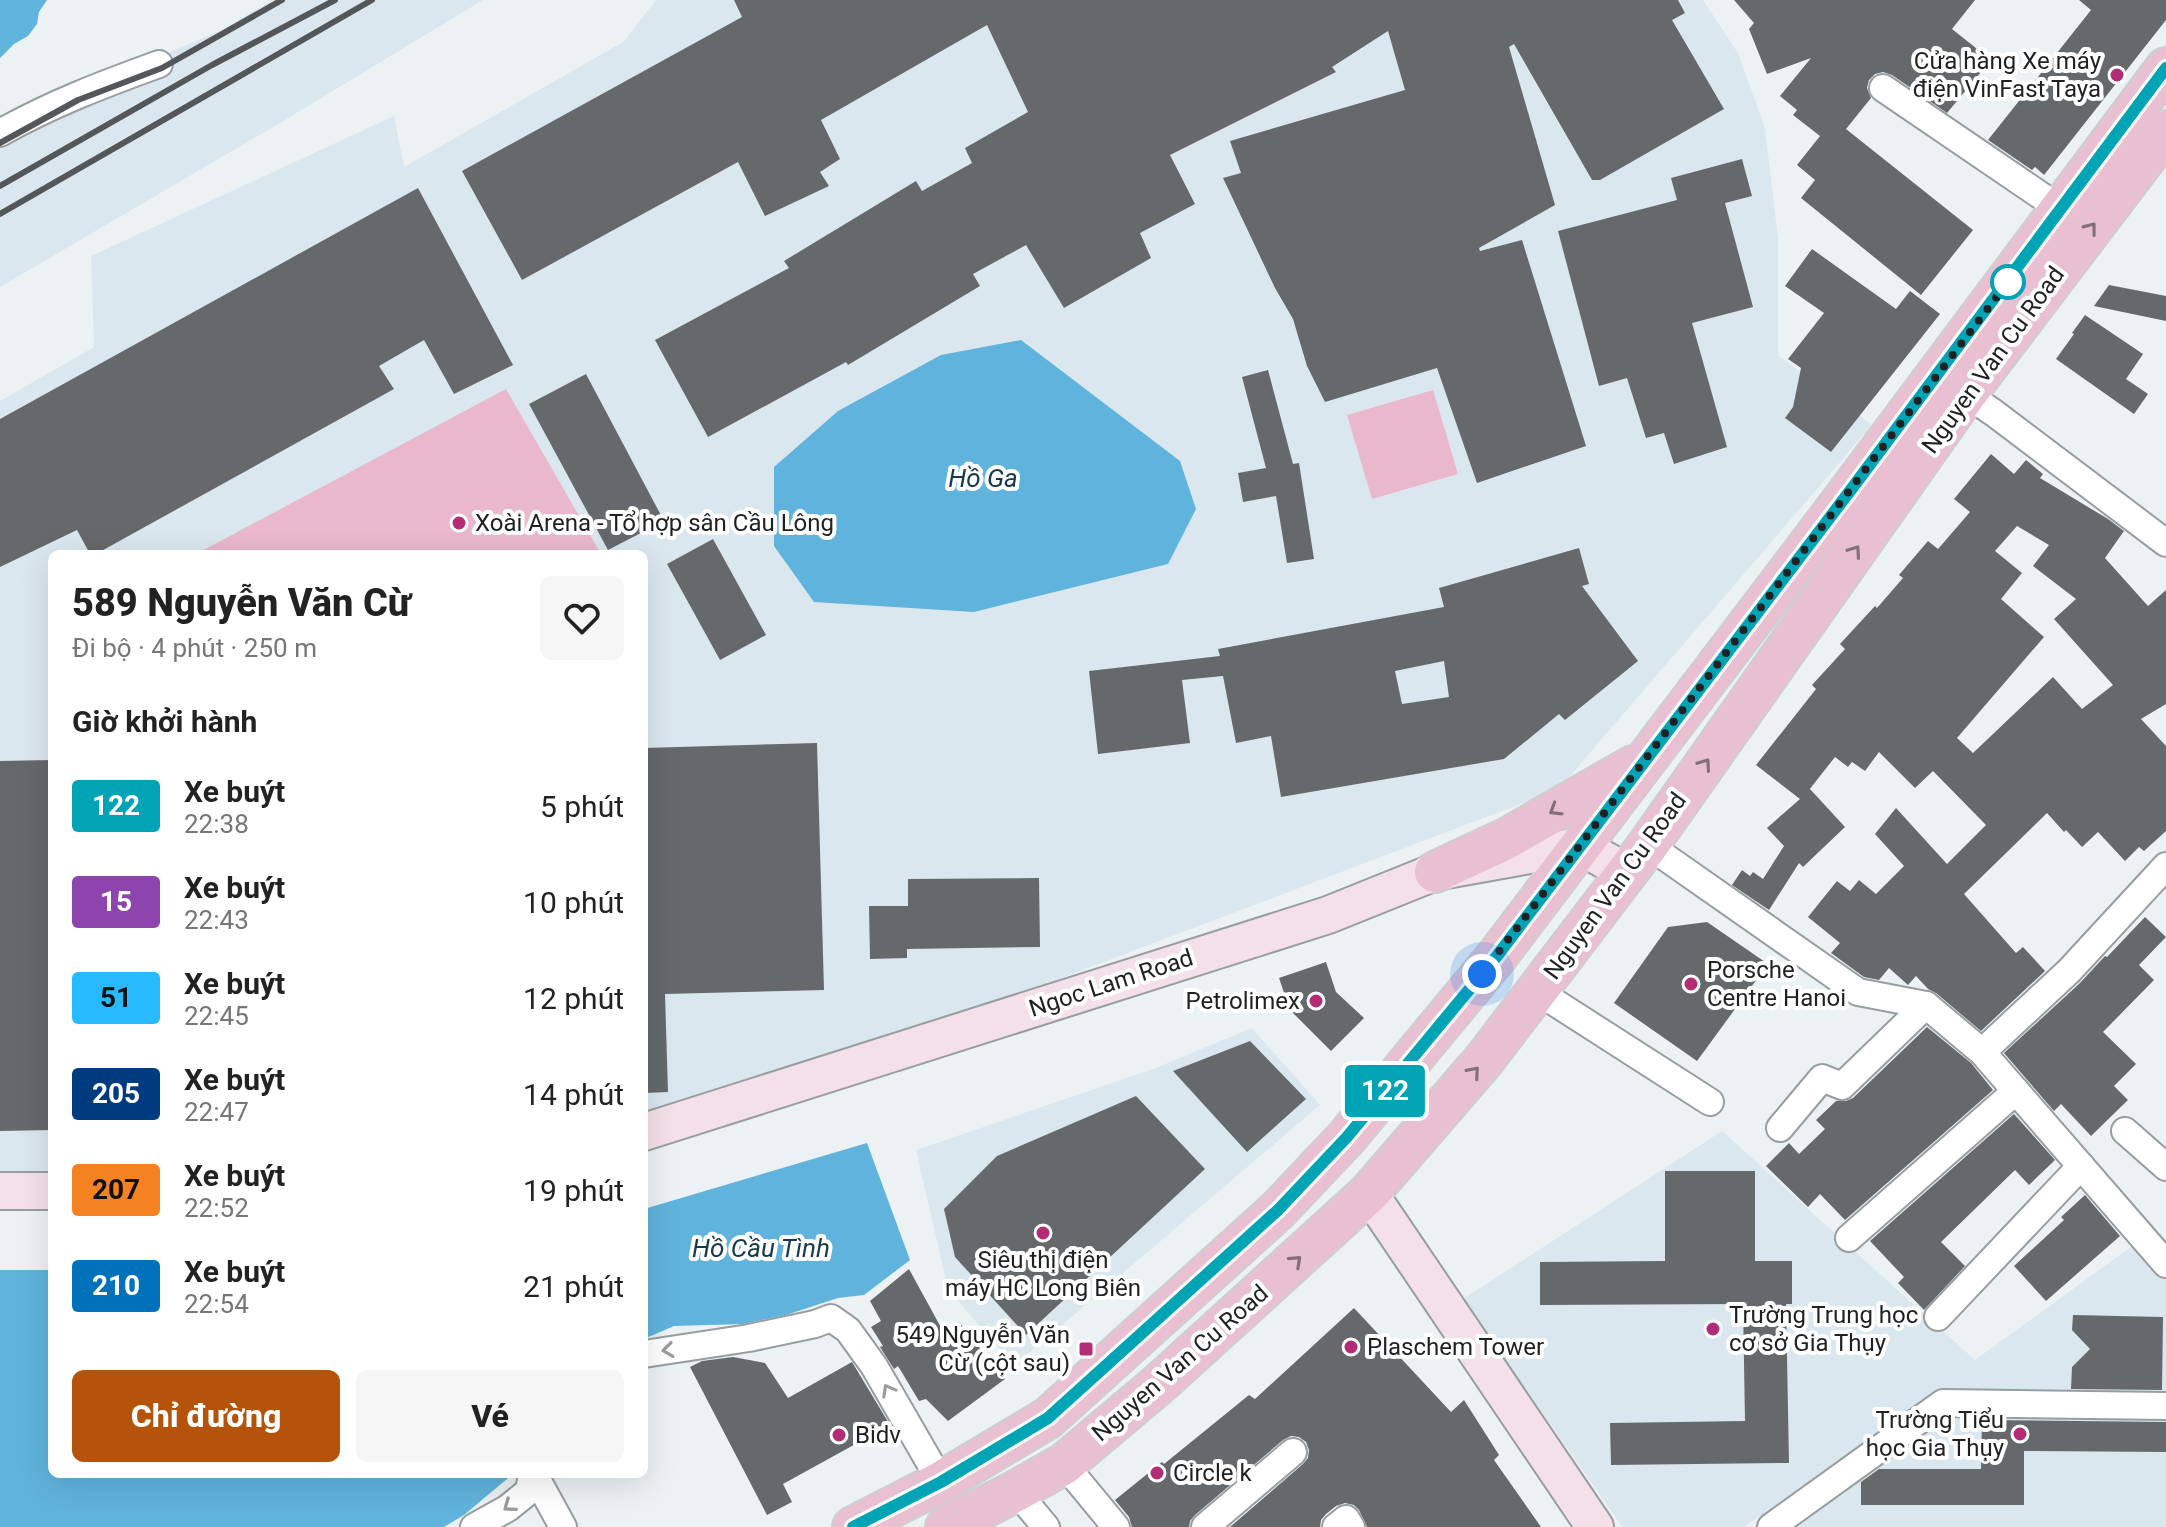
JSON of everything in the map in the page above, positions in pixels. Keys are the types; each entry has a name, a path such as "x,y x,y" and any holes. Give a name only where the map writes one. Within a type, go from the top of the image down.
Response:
{"main road":[{"name":"Nguyen Van Cu Road","path":"853,1527 941,1482 1048,1418 1278,1210 1347,1137 1497,956 2166,68"},
{"name":"Nguyen Van Cu Road","path":"946,1527 1064,1464 1172,1373 1369,1193 1484,1060 1637,858 1966,394 2165,134"},
{"path":"1435,872 1506,839 1647,758"},
{"path":"1580,846 1637,858"},
{"name":"Ngoc Lam Road","path":"648,1131 1328,915 1435,872 1580,846"},
{"path":"0,1191 48,1191"},
{"path":"1369,1193 1595,1527"}],"street":[{"path":"0,133 47,108 159,64"},
{"path":"1883,88 2062,210"},
{"path":"1966,394 2166,543"},
{"path":"1637,858 1858,992 1926,1005 1982,1052 2165,1262"},
{"path":"1982,1052 2069,971 2166,866"},
{"path":"1537,991 1710,1102"},
{"path":"1780,1128 1822,1078 1842,1086 1926,1005"},
{"path":"1849,1238 2016,1091"},
{"path":"2125,1131 2166,1167"},
{"path":"1938,1317 2081,1166"},
{"path":"648,1353 749,1338 831,1318 848,1330 874,1366 941,1482"},
{"path":"1771,1527 1943,1403 2166,1406"},
{"path":"1205,1527 1293,1452"},
{"path":"1064,1464 1116,1527"},
{"path":"474,1527 508,1508 529,1491 532,1478"},
{"path":"535,1478 563,1527"},
{"path":"1016,1491 1046,1527"},
{"path":"1336,1527 1346,1519 1351,1527"}],"shaded area":[{"path":"272,0 483,0 0,287 0,128 32,111 224,29"},
{"path":"656,0 1703,0 1738,53 1765,128 1778,238 1778,355 1872,425 1558,790 648,1134 648,550 48,550 48,1189 0,1189 0,401 94,347 91,256 394,116 404,167 623,42"},
{"path":"506,389 599,550 204,550"},
{"path":"1433,390 1458,474 1372,499 1347,415"},
{"path":"1252,1028 1320,1105 1014,1366 948,1289 916,1150 1153,1069"},
{"name":"Trường Trung học cơ sở Gia Thụy","path":"1722,1131 1975,1360 2139,1241 2166,1275 2166,1527 1786,1527 1773,1507 1744,1527 1622,1527 1463,1299"}],"water":[{"path":"0,0 47,0 28,36 0,58"},
{"name":"Hồ Ga","path":"1021,340 1180,461 1196,509 1168,564 974,612 814,602 774,546 774,467 838,411 941,355"},
{"name":"Hồ Cầu Tình","path":"867,1143 910,1260 864,1295 838,1298 786,1315 743,1324 674,1326 648,1337 648,1208"},
{"path":"0,1270 48,1270 48,1478 508,1478 464,1515 444,1527 0,1527"}],"building":[{"path":"734,0 1678,0 1685,13 1672,20 1724,109 1600,180 1592,180 1514,44 1509,47 1555,205 1479,248 1480,251 1522,240 1586,446 1477,483 1437,368 1325,402 1307,366 1293,319 1223,178 1241,173 1230,141 1405,90 1388,31 1332,67 1336,72 1170,155 1195,204 1140,233 1151,258 1064,308 1026,245 973,274 980,286 848,365 846,362 708,437 655,340 789,268 784,261 916,181 922,191 972,163 965,148 1028,112 987,25 821,120 840,159 820,172 829,186 765,216 738,162 522,280 462,171 742,17"},
{"path":"1734,0 1975,0 1952,29 1991,60 1947,113 1883,72 1869,80 1867,88 1871,98 1846,129 1973,230 1921,295 1801,198 1815,180 1797,165 1820,136 1793,115 1797,110 1780,96 1811,58 1767,74 1749,29 1754,23"},
{"path":"2079,0 2166,0 2166,20 2044,175 1988,140 2091,10"},
{"path":"1742,159 1752,196 1725,203 1753,307 1692,323 1727,447 1674,464 1664,433 1646,438 1627,378 1599,386 1558,231 1677,200 1671,178"},
{"path":"418,188 513,365 454,394 424,340 379,366 394,389 103,550 88,550 77,530 0,567 0,419"},
{"path":"1812,249 1896,309 1910,291 1940,314 1831,452 1785,418 1793,407 1801,368 1788,359 1824,313 1785,286"},
{"path":"2109,285 2166,296 2166,321 2094,306"},
{"path":"2085,315 2143,354 2126,379 2148,394 2134,414 2056,359"},
{"path":"1268,370 1293,464 1299,463 1314,559 1287,563 1276,496 1243,502 1238,473 1266,468 1242,377"},
{"path":"586,374 664,521 608,550 529,404"},
{"path":"1991,454 2014,474 2026,460 2043,474 2040,478 2124,531 2105,558 2148,606 2166,590 2166,704 2141,719 2166,746 2166,831 2144,851 2139,847 2125,861 2098,832 2082,847 2047,813 1964,894 2016,953 2023,947 2045,971 1981,1031 1916,976 1908,985 1889,968 1879,980 1864,977 1831,953 1840,943 1808,917 1837,881 1850,891 1859,880 1876,894 1904,866 1875,834 1896,808 1947,864 1986,825 1933,771 1915,788 1879,752 1865,771 1852,762 1848,767 1835,757 1809,790 1845,827 1803,867 1799,863 1769,910 1732,885 1742,870 1750,876 1753,872 1763,879 1784,846 1767,828 1800,799 1756,765 1816,689 1812,685 1845,649 1840,644 1903,578 1899,575 1928,541 1938,549 1970,512 1954,499","holes":["2017,526 2049,545 2033,566 2076,599 2054,619 2113,685 2082,709 2053,677 1973,753 1957,738 2044,637 2001,599 2022,573 1995,551"]},
{"path":"713,539 766,635 720,660 667,564"},
{"path":"1579,548 1589,584 1582,586 1638,661 1565,720 1559,714 1504,759 1281,797 1271,736 1236,743 1223,676 1182,680 1190,743 1098,754 1089,671 1220,656 1218,649 1444,607 1439,588","holes":["1444,661 1449,697 1402,704 1395,671"]},
{"path":"817,743 824,990 665,994 668,1092 648,1093 648,748"},
{"path":"48,760 48,1130 0,1131 0,761"},
{"path":"1039,878 1040,947 907,949 907,958 870,959 869,906 908,906 908,879"},
{"path":"2145,917 2166,937 2139,965 2154,980 2103,1032 2136,1064 2114,1086 2128,1100 2091,1136 2061,1104 2054,1111 2004,1053 2107,957"},
{"name":"Porsche Centre Hanoi","path":"1707,922 1768,964 1697,1061 1614,1003 1668,927"},
{"name":"Petrolimex","path":"1326,962 1336,992 1364,1018 1331,1051 1290,1010 1279,978"},
{"path":"1927,1027 1971,1063 1993,1090 1845,1220 1820,1194 1808,1207 1766,1166 1789,1143 1799,1154 1825,1129 1816,1120 1836,1101 1853,1098"},
{"path":"1250,1041 1306,1099 1247,1152 1173,1071"},
{"name":"Siêu thị điện máy HC Long Biên","path":"1136,1096 1205,1169 1026,1335 955,1257 944,1209 997,1156"},
{"path":"2014,1114 2055,1160 2029,1185 2015,1170 1941,1242 1965,1266 1924,1310 1898,1283 1904,1277 1870,1241"},
{"path":"1665,1171 1755,1171 1755,1261 1792,1261 1792,1304 1786,1304 1789,1463 1611,1465 1610,1423 1745,1421 1743,1304 1540,1305 1540,1262 1665,1261"},
{"path":"2085,1195 2120,1236 2046,1301 2014,1266 2064,1220 2061,1217"},
{"path":"909,1269 944,1333 959,1322 1005,1379 948,1421 926,1399 919,1401 898,1366 894,1369 871,1327 881,1321 870,1301"},
{"path":"1354,1308 1451,1412 1464,1400 1499,1455 1494,1460 1541,1527 1367,1527 1359,1510 1345,1503 1326,1514 1320,1527 1230,1527 1308,1458 1306,1442 1291,1436 1195,1515 1189,1527 1132,1527 1129,1517 1115,1500 1249,1395 1255,1399"},
{"path":"2073,1315 2163,1317 2162,1390 2071,1389 2072,1367 2090,1349 2072,1330"},
{"path":"733,1357 765,1363 788,1398 852,1362 890,1425 783,1484 792,1502 767,1515 690,1367 702,1361"},
{"path":"1982,1420 2166,1422 2166,1452 2024,1451 2024,1505 1861,1505 1861,1482 1879,1469 1981,1469"}],"railway":[{"path":"0,143 78,100 162,68 282,0"},
{"path":"0,186 212,65 335,0"},
{"path":"0,214 372,0"}],"bus line":[{"name":"122","path":"853,1527 941,1482 1048,1418 1278,1210 1347,1137 1497,956 2166,68"}],"place":[{"name":"Cửa hàng Xe máy điện VinFast Taya","path":"2117,75"},
{"name":"Xoài Arena - Tổ hợp sân Cầu Lông","path":"459,523"},
{"name":"Porsche Centre Hanoi","path":"1691,984"},
{"name":"Petrolimex","path":"1316,1001"},
{"name":"Siêu thị điện máy HC Long Biên","path":"1043,1233"},
{"name":"Trường Trung học cơ sở Gia Thụy","path":"1713,1329"},
{"name":"Plaschem Tower","path":"1351,1347"},
{"name":"549 Nguyễn Văn Cừ (cột sau)","path":"1086,1349"},
{"name":"Trường Tiểu học Gia Thụy","path":"2020,1434"},
{"name":"Bidv","path":"839,1435"},
{"name":"Circle k","path":"1157,1473"}],"route":[{"path":"1482,974 2008,282"}]}
